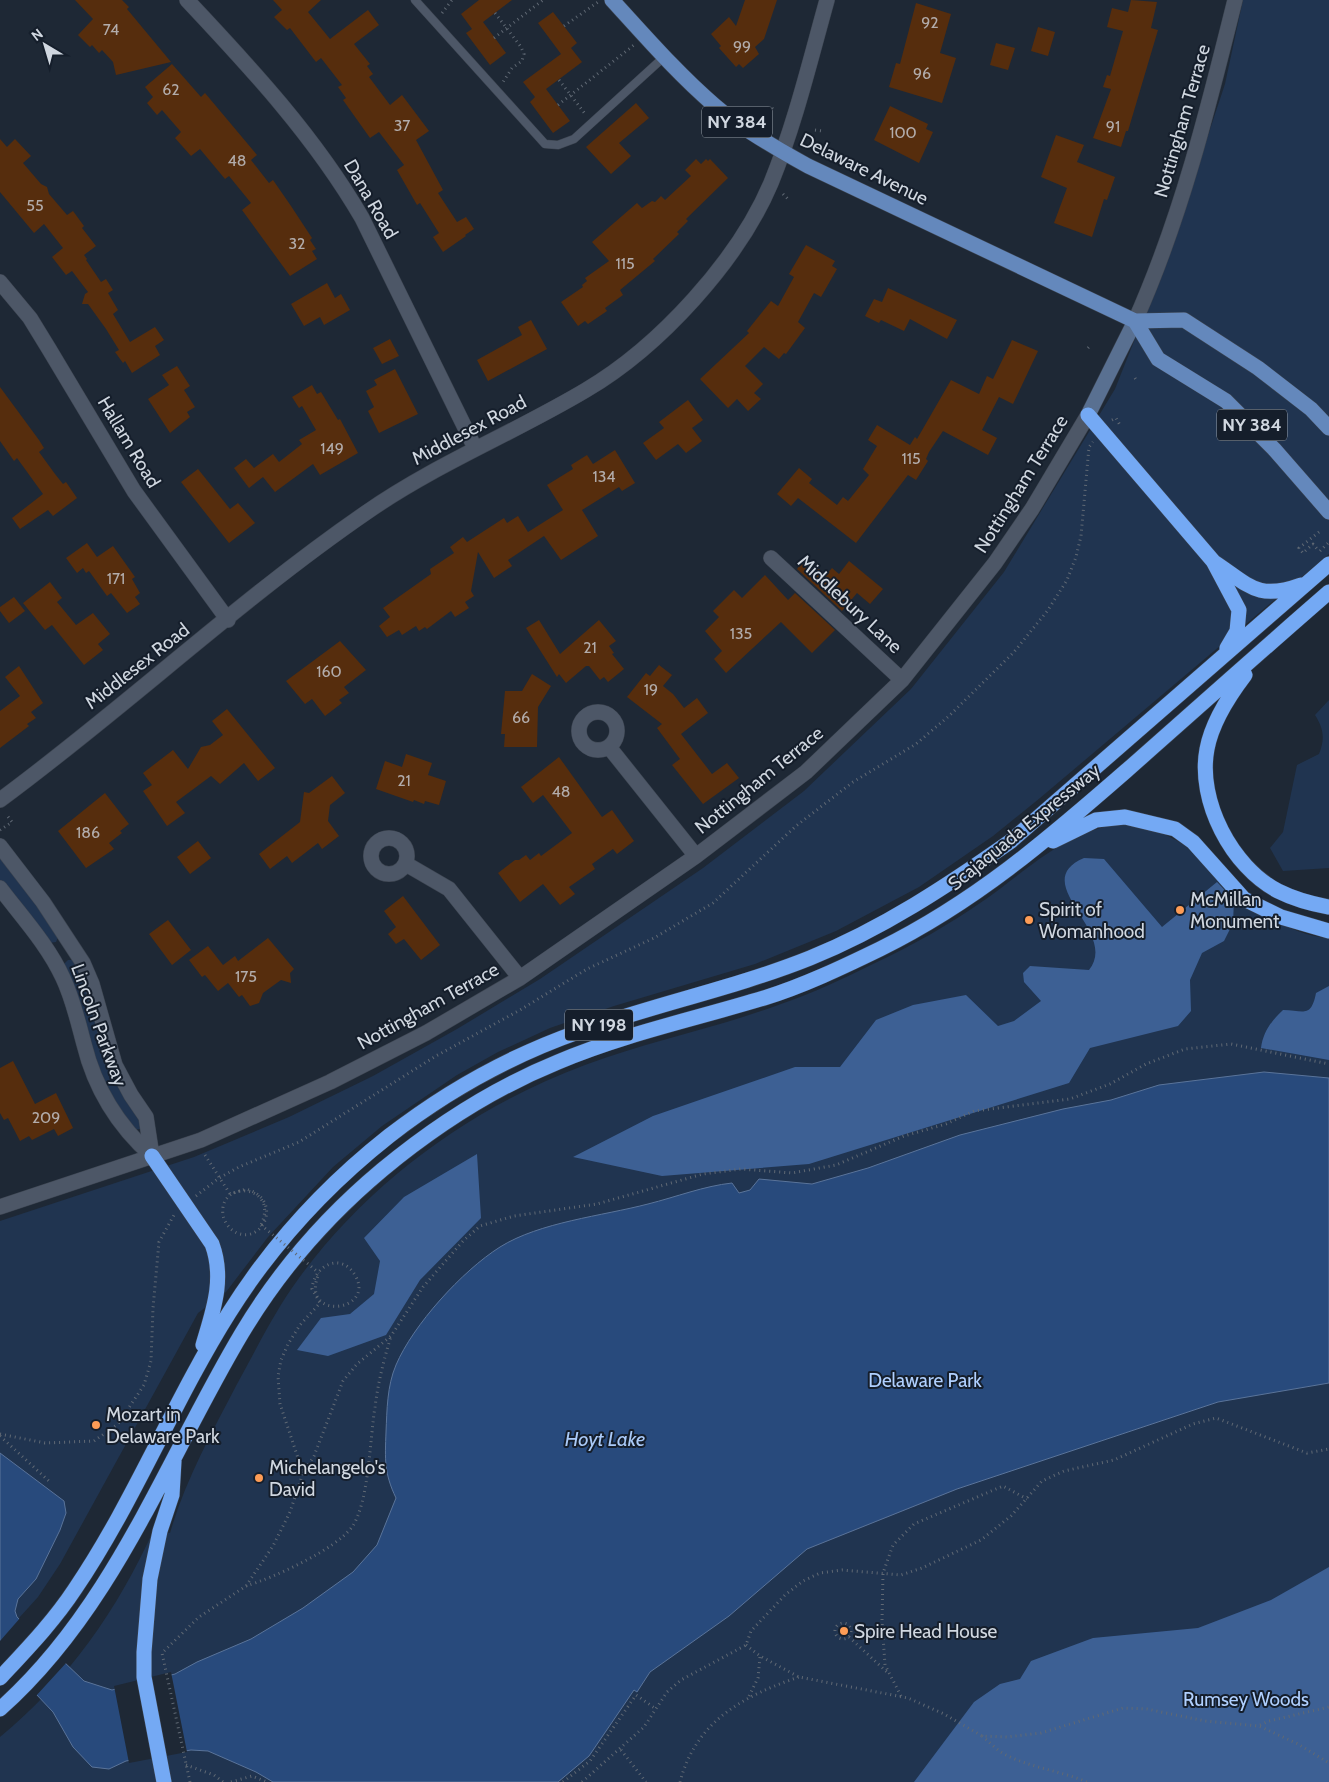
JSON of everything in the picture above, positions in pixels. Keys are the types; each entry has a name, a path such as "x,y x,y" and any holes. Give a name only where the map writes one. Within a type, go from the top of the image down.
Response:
{"highway":[{"path":"1088,415 1213,561 1235,600 1240,620 1237,631 1219,660"},
{"path":"1213,561 1247,586 1260,591 1274,593 1309,581"},
{"name":"Scajaquada Expressway","path":"0,1678 42,1633 75,1589 113,1526 196,1371 246,1288 296,1224 346,1174 418,1116 475,1079 552,1042 624,1017 726,987 808,959 907,911 955,881 1011,841 1329,564"},
{"name":"Scajaquada Expressway","path":"5,1704 58,1647 89,1608 120,1559 243,1331 294,1259 358,1191 426,1135 487,1097 557,1062 614,1042 769,997 858,960 926,925 968,900 1030,852 1326,595"},
{"path":"1264,650 1236,687 1221,712 1207,749 1206,783 1214,819 1253,873 1278,891 1310,904 1329,907"},
{"path":"1030,852 1096,820 1125,817 1151,822 1175,829 1193,842 1244,899 1260,909 1309,927 1329,931"},
{"path":"152,1156 204,1232 217,1258 220,1277 215,1305 196,1371"},
{"path":"164,1782 144,1678 144,1634 150,1580 160,1531 172,1496 174,1456"}],"main road":[{"name":"Delaware Avenue","path":"612,0 664,57 715,107 782,152 1135,321 1184,320 1258,368 1311,410 1329,428"},
{"name":"NY 384","path":"1135,321 1158,359 1226,401 1254,426 1329,512"}],"street":[{"name":"Dana Road","path":"187,0 287,111 344,187 362,218 475,448"},
{"name":"Middlesex Road","path":"3,807 228,620 365,513 406,486 591,388 670,324 711,279 742,236 770,185 782,152 828,0"},
{"name":"Nottingham Terrace","path":"0,1207 216,1134 330,1082 426,1033 520,978 696,856 806,772 902,680 995,563 1032,509 1088,415 1115,364 1156,275 1181,201 1236,0"},
{"name":"Hallam Road","path":"0,282 30,318 50,349 134,491 228,620"},
{"name":"Middlebury Lane","path":"771,558 902,680"},
{"path":"609,747 696,856"},
{"name":"Lincoln Parkway","path":"0,846 73,945 92,984 115,1065 130,1095 146,1117 152,1156"},
{"path":"406,864 449,888 520,978"},
{"name":"Lincoln Parkway","path":"0,888 51,956 72,1001 89,1062 102,1094 128,1134 152,1156"},
{"path":"51,956 73,945"}],"lane":[{"path":"415,0 546,144 558,145 574,139 664,57"}],"path":[{"path":"443,12 452,0"},
{"path":"494,38 543,0"},
{"path":"564,26 600,0"},
{"path":"495,13 524,54 522,61 512,68 506,80"},
{"path":"558,105 627,51"},
{"path":"559,80 588,118"},
{"path":"772,108 775,112"},
{"path":"815,130 822,131"},
{"path":"782,194 790,201"},
{"path":"1115,418 1125,432"},
{"path":"1319,532 1299,548 1302,553 1313,544 1319,551"},
{"path":"0,830 12,822 3,807"},
{"path":"190,1782 162,1653 199,1617 246,1586 305,1561 339,1539 352,1527 358,1515 362,1496 375,1406 383,1363 391,1336 423,1287 443,1262 480,1226 496,1220 597,1204 703,1174 726,1170 741,1169 792,1173 836,1165 904,1136 946,1124 974,1111 1070,1099 1110,1084 1146,1064 1185,1049 1231,1044 1329,1064"},
{"path":"203,1152 230,1194 246,1188 261,1196 266,1203 265,1220 254,1232 236,1233 229,1228 224,1220 222,1210 226,1200 232,1193 242,1190 252,1191 260,1197 265,1206 265,1216 261,1225 319,1273 315,1282 315,1292 320,1300 328,1306 338,1307 347,1305 354,1298 358,1289 357,1279 352,1271 338,1263 329,1264 316,1273 312,1289 320,1303 300,1325 281,1360 278,1376 280,1404 303,1473"},
{"path":"0,1435 45,1443 94,1441 118,1424 144,1385 151,1360 153,1308 159,1242 174,1215"},
{"path":"246,1586 277,1538 298,1493 303,1473 314,1456 343,1382 356,1364 391,1336"},
{"path":"582,1782 621,1750 644,1727 667,1692 681,1680 746,1645 751,1631 785,1594 803,1581 820,1573 842,1570 901,1575 971,1546 1011,1516 1042,1481 1064,1471 1114,1460 1193,1424 1216,1418 1307,1453 1329,1449"},
{"path":"0,1435 50,1482"},
{"path":"901,1696 885,1665 882,1622 884,1573 893,1545 914,1524 1003,1486 1027,1499"},
{"path":"846,1623 850,1626 852,1631 849,1637 842,1639 837,1636 835,1631 838,1624 846,1623"},
{"path":"849,1637 891,1676"},
{"path":"746,1645 760,1656 799,1677 901,1696 944,1714 982,1736 1004,1754 1087,1782"},
{"path":"748,1697 758,1678 760,1656"},
{"path":"680,1782 686,1762 708,1728 748,1697 761,1690 799,1677"},
{"path":"563,1782 590,1761 636,1695 656,1709"},
{"path":"982,1736 1006,1737 1041,1733 1123,1708 1147,1709 1205,1721 1259,1726 1298,1744 1329,1763"},
{"path":"1259,1726 1269,1721 1329,1708"},
{"path":"621,1750 646,1782"},
{"path":"186,1765 214,1775 222,1782"},
{"path":"231,1782 252,1776 267,1782"}],"green space":[{"path":"1243,0 1329,0 1329,554 1040,798 993,836 919,887 836,931 755,964 614,1006 550,1028 498,1052 457,1075 382,1126 333,1167 268,1237 226,1292 198,1313 60,1564 38,1597 0,1639 0,1221 194,1157 289,1117 373,1076 457,1029 540,979 703,868 804,791 911,689 1004,572 1115,389 1168,256 1225,84"},
{"path":"1329,700 1329,868 1283,871 1270,848 1283,832 1297,765 1319,754 1323,734 1315,715"},
{"name":"Delaware Park","path":"1120,824 1153,830 1177,840 1248,901 1278,922 1295,930 1329,938 1329,1782 0,1782 0,1737 47,1692 89,1642 125,1587 154,1529 170,1533 183,1495 199,1458 281,1304 327,1243 391,1179 426,1151 464,1125 503,1102 543,1082 609,1056 757,1013 828,986 902,950 945,926 1065,843 1082,834"},
{"path":"0,855 59,935 56,942 49,943 0,881"},
{"path":"1084,858 1104,859 1162,927 1217,882 1234,900 1233,923 1224,941 1202,953 1190,980 1191,1011 1178,1026 1090,1048 1069,1083 809,1164 662,1176 573,1157 653,1116 795,1067 840,1067 876,1020 913,1005 966,995 998,1026 1014,1021 1041,1001 1024,982 1023,973 1030,966 1089,970 1095,955 1093,940 1068,894 1065,881 1069,868"},
{"path":"68,960 73,960 142,1119 140,1129 133,1130 106,1092 64,964"},
{"path":"1329,986 1329,1060 1261,1048 1269,1027 1283,1010 1309,1010 1312,1007 1316,993"},
{"path":"477,1154 481,1218 420,1280 386,1335 328,1356 297,1350 321,1318 350,1314 374,1294 380,1261 364,1238 404,1197"},
{"name":"Rumsey Woods","path":"1329,1567 1329,1782 914,1782 974,1702 1000,1684 1020,1679 1031,1661 1093,1638 1198,1628 1271,1600"}],"water":[{"name":"Hoyt Lake","path":"1264,1072 1329,1078 1329,1383 1218,1402 957,1489 807,1549 729,1616 650,1672 637,1692 634,1690 589,1756 558,1782 273,1782 256,1772 208,1751 191,1750 126,1761 109,1769 92,1767 73,1747 53,1712 0,1656 0,1453 64,1501 66,1513 60,1530 36,1579 18,1599 15,1611 17,1617 84,1681 112,1690 175,1674 197,1662 251,1639 303,1608 353,1572 377,1545 396,1498 387,1473 385,1450 388,1398 396,1365 404,1349 426,1316 455,1284 485,1257 516,1238 552,1226 732,1183 739,1193 750,1190 759,1179 812,1184 868,1168 960,1135 1063,1109 1111,1100 1159,1085"}],"pier":[{"path":"21,1617 67,1662 35,1697 0,1659 0,1641"},
{"path":"171,1672 187,1752 129,1763 114,1686"}],"building":[{"path":"75,0 122,0 129,7 127,9 171,62 116,75 113,62 102,50 99,53 92,45 90,47 78,35 93,19"},
{"path":"273,0 321,0 308,12 330,39 368,10 379,25 354,44 370,64 367,66 373,74 369,77 390,105 402,95 429,131 416,140 443,190 438,193 457,222 466,217 474,229 466,236 443,252 433,237 439,233 420,203 417,205 397,170 404,165 379,132 370,138 343,100 346,98 338,87 342,85 321,58 316,62 290,28 287,30 274,17 282,10"},
{"path":"479,0 512,0 483,22 506,53 490,65 466,33 472,29 461,14"},
{"path":"745,0 777,0 764,39 755,47 759,54 743,68 739,64 736,67 719,48 721,46 711,34 729,17 736,26"},
{"path":"1131,0 1157,2 1151,28 1158,30 1128,131 1126,131 1121,147 1093,138 1111,89 1103,87 1107,75 1110,76 1123,31 1107,27 1112,8 1128,12"},
{"path":"916,3 951,14 940,53 956,58 942,103 889,87 896,63 900,64"},
{"path":"553,12 577,43 571,48 582,62 546,89 570,121 553,133 530,102 535,97 523,82 561,54 538,23"},
{"path":"1038,27 1055,32 1048,56 1031,51"},
{"path":"996,43 1015,48 1008,70 990,65"},
{"path":"172,64 201,97 205,93 257,155 251,160 269,183 273,180 291,206 312,238 310,240 316,249 312,251 317,259 290,276 242,210 251,203 229,176 225,179 200,149 191,156 175,138 181,132 162,110 157,115 147,103 153,97 145,87"},
{"path":"636,103 649,118 619,143 631,156 611,174 586,147"},
{"path":"890,106 928,124 926,129 933,132 919,163 874,140"},
{"path":"1056,135 1084,145 1077,162 1115,177 1107,200 1104,199 1092,237 1054,223 1067,188 1041,177"},
{"path":"0,139 7,147 15,139 31,156 23,163 41,184 47,187 49,194 67,215 73,211 84,226 82,228 96,246 84,255 101,282 106,279 113,290 108,293 118,310 113,314 130,342 155,327 164,340 155,346 160,355 132,373 125,361 123,363 115,352 119,350 106,329 88,304 82,304 85,294 88,292 72,271 66,275 52,257 63,248 44,224 34,233 0,192"},
{"path":"696,159 701,164 706,159 708,161 710,159 728,178 686,219 688,221 677,232 679,234 653,259 655,261 620,290 623,295 605,308 607,311 588,324 585,321 578,326 561,302 583,287 582,285 587,281 585,278 609,261 592,242 637,203 642,208 652,201 655,202 661,196 665,200 691,176 685,170"},
{"path":"806,245 835,261 832,266 837,269 821,297 814,293 798,322 805,328 786,354 784,353 779,359 764,347 745,366 763,384 754,393 761,399 748,411 737,399 728,408 700,379 749,333 747,331 771,301 778,306 794,277 789,274"},
{"path":"327,283 335,298 341,294 350,310 324,325 320,317 304,326 291,304"},
{"path":"888,288 957,320 947,339 910,319 904,331 881,320 879,323 865,316 874,299 882,302"},
{"path":"531,320 547,349 488,381 477,360 522,335 518,327"},
{"path":"390,339 399,356 382,364 373,348"},
{"path":"1012,340 1038,351 1013,404 999,397 982,430 997,438 988,455 943,431 929,452 926,459 928,461 916,480 908,475 856,543 798,498 791,506 777,494 799,468 812,479 809,483 837,505 843,497 848,501 869,475 863,469 877,446 868,440 877,425 910,445 915,437 917,439 951,380 979,394 987,376 993,379"},
{"path":"177,366 190,386 184,390 195,407 187,412 190,417 170,433 148,399 169,385 162,375"},
{"path":"395,369 418,414 379,433 368,411 374,407 366,391 377,385 374,380"},
{"path":"312,385 317,394 321,392 338,420 340,419 358,453 320,475 313,464 275,492 263,477 249,488 234,468 246,459 254,468 273,454 279,462 302,444 299,440 316,430 302,406 299,408 292,397"},
{"path":"0,387 44,448 39,452 63,484 66,482 77,498 53,516 48,510 20,529 12,518 43,494 17,458 14,461 0,441"},
{"path":"688,400 703,420 692,428 702,441 686,453 678,444 656,460 643,443 664,428 659,422"},
{"path":"615,450 635,483 622,491 619,487 582,510 598,536 561,560 544,536 508,560 512,566 494,578 478,552 471,591 474,596 465,602 469,608 455,617 451,611 427,629 425,627 419,631 416,626 402,635 399,630 387,637 379,626 390,617 383,608 431,574 430,569 454,553 450,547 463,537 467,542 504,518 507,523 518,516 528,532 563,510 547,485 573,469 571,465 587,455 593,464"},
{"path":"198,469 230,509 238,503 255,523 229,543 181,482"},
{"path":"87,543 97,557 113,546 135,577 132,579 140,593 135,597 140,604 127,613 111,593 107,596 89,571 86,573 83,568 77,573 66,558"},
{"path":"806,558 826,575 832,568 839,574 849,561 883,589 870,604 857,593 842,611 797,569"},
{"path":"765,575 788,600 795,593 835,630 812,653 781,622 726,673 714,659 722,651 705,631 719,617 713,611 734,590 742,598"},
{"path":"50,582 62,598 57,602 76,625 93,613 110,634 98,644 103,650 84,665 52,625 45,630 23,603"},
{"path":"14,597 25,611 9,623 0,611 0,607"},
{"path":"539,620 560,654 599,620 616,641 609,646 614,653 612,654 624,669 608,682 604,677 600,680 589,666 586,666 566,683 559,674 557,677 526,628"},
{"path":"340,641 366,670 344,687 349,693 339,700 342,703 325,716 312,699 305,704 286,681"},
{"path":"659,665 672,675 663,686 673,694 684,708 697,698 708,713 681,734 712,774 727,763 739,778 703,804 672,765 680,759 657,728 662,724 627,697 646,673 650,676"},
{"path":"19,666 43,703 31,712 36,718 27,724 29,726 0,748 0,711 20,696 5,677"},
{"path":"532,674 551,686 538,707 537,747 504,747 505,734 501,734 505,691 522,691"},
{"path":"227,709 275,768 258,781 244,763 220,784 211,776 176,802 185,813 167,826 143,791 152,785 143,773 173,750 188,769 201,747 210,745 223,735 212,721"},
{"path":"406,754 432,763 428,775 446,781 439,805 425,801 424,804 414,800 413,802 376,789 385,761 402,767"},
{"path":"559,757 602,817 612,810 634,841 617,854 613,849 592,864 595,869 569,887 575,894 560,905 543,884 520,902 498,873 515,860 519,860 526,855 530,860 539,853 541,856 572,833 543,795 533,803 521,787"},
{"path":"332,776 345,793 330,805 328,821 339,836 322,849 318,843 292,863 287,856 270,869 259,854 300,822 304,792 309,793"},
{"path":"105,793 129,824 120,831 122,833 109,843 114,849 86,868 58,831"},
{"path":"198,841 211,858 190,874 177,857"},
{"path":"403,896 440,945 421,960 404,939 396,944 388,934 396,927 384,911"},
{"path":"168,920 191,950 172,965 149,934"},
{"path":"268,938 294,969 290,973 291,983 281,980 263,993 259,1003 250,1006 242,995 239,997 228,983 218,991 205,975 202,977 189,960 208,946 223,965 235,956 238,961"},
{"path":"13,1061 35,1104 56,1093 73,1128 58,1136 54,1129 32,1140 29,1136 20,1141 8,1118 4,1120 0,1113 0,1068"}],"place":[{"name":"McMillan Monument","path":"1180,910"},
{"name":"Spirit of Womanhood","path":"1029,920"},
{"name":"Mozart in Delaware Park","path":"96,1425"},
{"name":"Michelangelo's David","path":"259,1478"},
{"name":"Spire Head House","path":"844,1631"}]}
